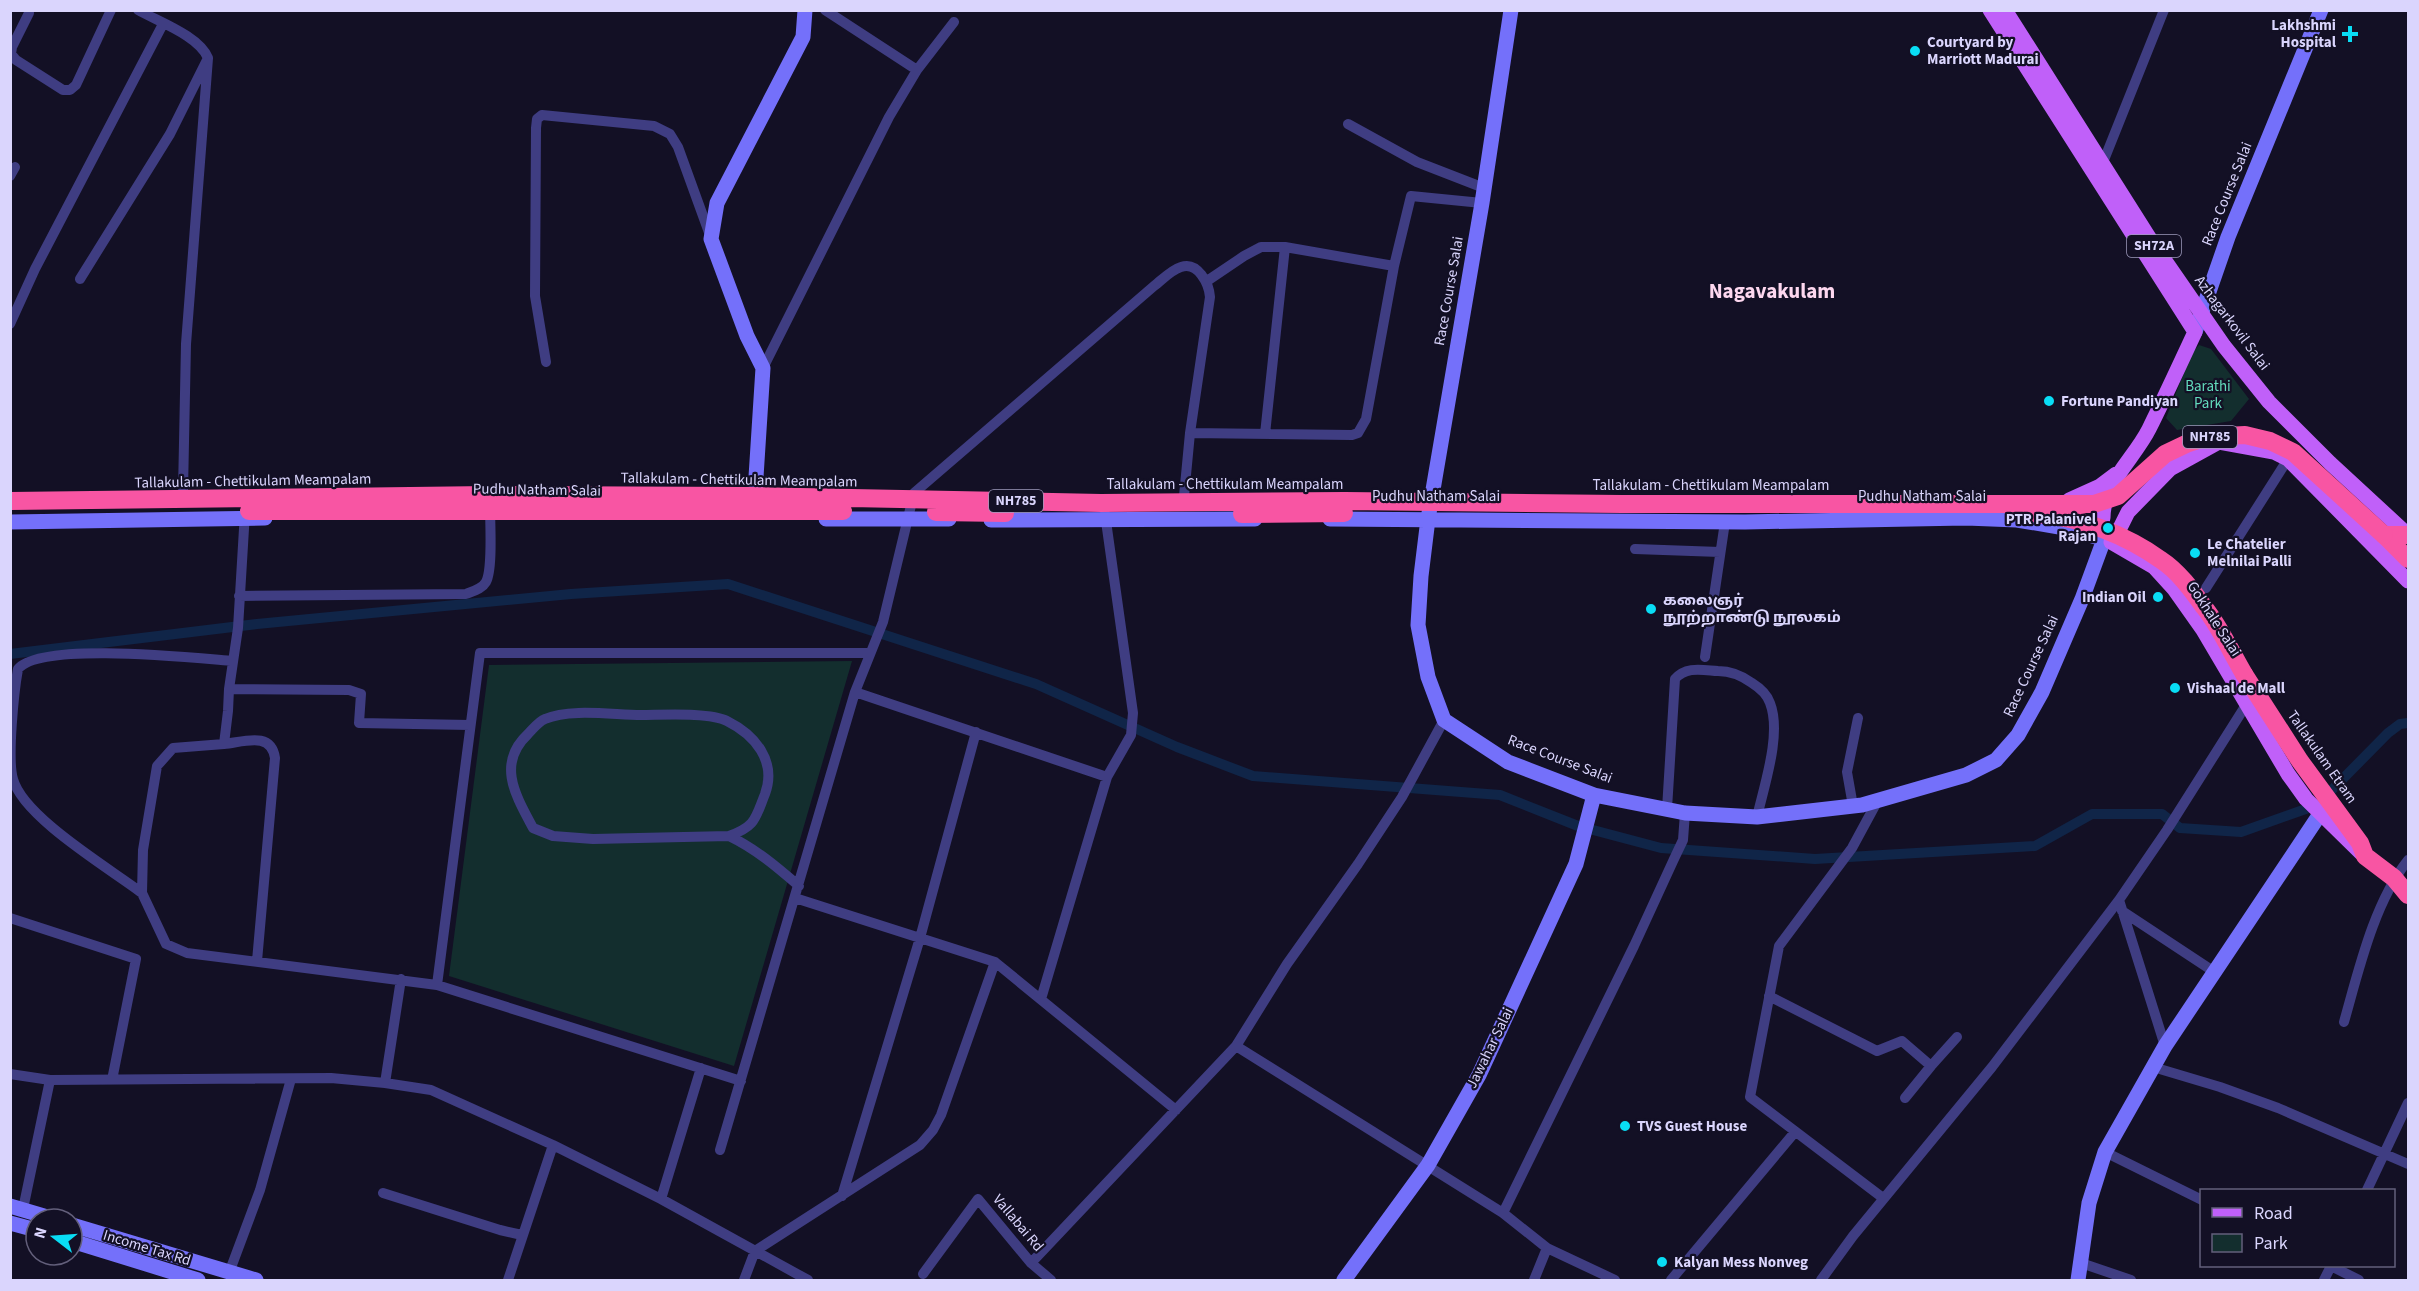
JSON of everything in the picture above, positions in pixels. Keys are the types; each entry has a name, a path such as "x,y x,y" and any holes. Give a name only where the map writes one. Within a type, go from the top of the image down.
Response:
{"highway":[{"name":"Tallakulam - Chettikulam Meampalam","path":"10,501 488,495 751,496 1101,503 1356,501 1622,504 2094,504 2118,496 2165,454 2186,444 2206,437 2245,435 2270,441 2294,453 2401,531"},
{"name":"Tallakulam - Chettikulam Meampalam","path":"10,512 853,511 1792,515 2016,512"},
{"name":"Tallakulam Etram","path":"2016,512 2048,515 2080,522 2114,534 2162,560 2206,609 2244,674 2300,761 2319,803 2356,837 2365,856"},
{"name":"NH785","path":"2401,531 2409,559"},
{"name":"Gokhale Salai","path":"2365,856 2394,878 2409,895"}],"main road":[{"path":"754,520 764,368 747,336 711,239 717,203 803,37 805,10"},
{"name":"Race Course Salai","path":"1511,10 1483,195 1428,519 1418,625 1428,677 1444,720 1508,762 1594,795 1685,813 1757,817 1853,806 1878,800 1966,775 1996,760 2018,735 2042,692 2082,599 2103,540"},
{"name":"Azhagarkovil Salai","path":"1990,10 2195,332"},
{"name":"Azhagarkovil Salai","path":"2005,10 2150,239 2216,335 2269,402 2401,531"},
{"name":"Race Course Salai","path":"2101,519 2103,504 2120,472 2135,453 2148,430 2195,332 2228,237 2321,10"},
{"path":"2195,332 2216,335"},
{"path":"2120,528 2115,520 2101,519 2094,530 2103,540 2118,537 2128,512 2170,468 2219,442 2274,452 2288,459 2409,581"},
{"path":"2069,500 2100,486 2120,472"},
{"name":"Pudhu Natham Salai","path":"10,494 247,489 489,488 1105,496 1433,494 2016,496 2081,503 2101,519"},
{"name":"Pudhu Natham Salai","path":"10,522 351,517 754,520 1167,518 1725,522 2007,519 2065,528 2103,540"},
{"name":"Gokhale Salai","path":"2103,540 2154,567 2174,589 2203,630 2288,774 2319,803 2365,856"},
{"name":"Jawahar Salai","path":"1344,1281 1428,1165 1479,1074 1576,864 1594,795"},
{"path":"2078,1281 2089,1203 2105,1152 2164,1046 2216,972 2319,803"},
{"path":"12,1225 17,1208"},
{"name":"Income Tax Rd","path":"84,1230 191,1275"},
{"name":"Income Tax Rd","path":"84,1244 191,1275 229,1273 256,1281"}],"street":[{"path":"28,11 11,54 16,60 63,90 70,90 76,85 111,10"},
{"path":"138,10 195,41 204,49 208,58 186,344 183,491"},
{"path":"825,10 917,70"},
{"path":"2102,165 2164,10"},
{"path":"764,368 889,117 917,70 954,22"},
{"path":"10,324 40,259 163,24"},
{"path":"80,279 170,134 208,58"},
{"path":"546,362 535,296 536,128 537,119 542,115 654,126 670,134 678,147 711,239"},
{"path":"1348,124 1483,195"},
{"path":"1190,433 1352,435 1358,433 1363,428 1394,266 1411,196 1483,195"},
{"path":"1207,281 1261,248 1285,247 1394,266"},
{"path":"1265,434 1285,247"},
{"path":"720,1150 855,692 883,622 914,493 1179,267 1192,268 1207,281 1210,297 1190,433 1184,496"},
{"path":"2206,588 2288,459"},
{"path":"239,596 375,596 472,592 485,584 489,573 489,488"},
{"path":"224,744 238,625 247,489"},
{"path":"1041,999 1107,777 1131,734 1133,713 1105,520 1105,496"},
{"path":"1705,657 1725,522"},
{"path":"1635,549 1720,552"},
{"path":"142,893 39,817 23,801 16,789 12,777 14,669 35,659 90,653 233,661"},
{"path":"437,985 480,653 870,653"},
{"path":"1667,809 1675,680 1680,674 1689,670 1723,671 1741,675 1761,689 1770,701 1774,717 1772,745 1757,817"},
{"path":"229,689 349,690 361,693 359,723 470,725"},
{"path":"855,692 1107,777"},
{"path":"1821,1281 1883,1198 1992,1067 2119,900 2167,830 2246,705"},
{"path":"729,836 747,830 757,814 767,789 768,760 751,736 725,720 694,715 567,714 544,719 518,744 510,768 514,793 533,828 553,836 593,839 729,836 773,863 799,886"},
{"path":"1853,806 1847,772 1858,718"},
{"path":"1031,1263 1236,1046 1287,964 1402,797 1444,720"},
{"path":"842,1196 920,938 976,732"},
{"path":"257,962 274,750 270,743 263,740 173,748 157,766 143,850 142,893 166,944 187,953 257,962 401,979 437,985 741,1081"},
{"path":"1878,800 1852,848 1779,946 1750,1096 1883,1198"},
{"path":"1503,1213 1634,946 1683,840 1685,813"},
{"path":"2344,1022 2360,966 2394,878 2409,860"},
{"path":"795,898 995,962 1176,1110"},
{"path":"2119,900 2164,1046"},
{"path":"2122,911 2216,972"},
{"path":"10,918 136,959 112,1080"},
{"path":"744,1281 755,1251 921,1145 933,1130 941,1115 995,962"},
{"path":"385,1083 401,979"},
{"path":"1769,996 1877,1051 1902,1041 1931,1066"},
{"path":"1905,1098 1958,1037"},
{"path":"1236,1046 1503,1213 1547,1248 1615,1281"},
{"path":"2153,1067 2220,1087 2278,1108 2409,1164"},
{"path":"661,1199 701,1068"},
{"path":"10,1074 50,1080 331,1078 430,1090 553,1145 661,1199 808,1281"},
{"path":"229,1273 260,1190 291,1079"},
{"path":"17,1208 50,1080"},
{"path":"2368,1189 2409,1103"},
{"path":"1671,1281 1795,1132"},
{"path":"508,1281 553,1145"},
{"path":"2105,1152 2200,1199"},
{"path":"383,1193 522,1235"},
{"name":"Vallabai Rd","path":"923,1274 978,1199 1031,1263 1051,1281"},
{"path":"1534,1281 1547,1248"},
{"path":"2080,1263 2131,1281"},
{"path":"2324,1281 2331,1267"},
{"path":"2333,1267 2359,1281"}],"green space":[{"name":"Barathi Park","path":"2199,345 2211,349 2249,399 2231,421 2177,430 2166,418 2192,353"},
{"path":"852,661 734,1066 449,976 489,665"}],"waterway":[{"path":"10,654 257,624 571,594 728,584 1036,684 1177,747 1253,776 1500,795 1578,826 1661,848 1815,859 2035,846 2092,814 2162,814 2180,828 2241,832 2317,805 2388,733 2400,724 2408,723"}],"place":[{"name":"Lakhshmi Hospital","path":"2350,34"},
{"name":"Courtyard by Marriott Madurai","path":"1915,51"},
{"name":"Fortune Pandiyan","path":"2049,401"},
{"name":"PTR Palanivel Rajan","path":"2108,528"},
{"name":"Le Chatelier Melnilai Palli","path":"2195,553"},
{"name":"Indian Oil","path":"2158,597"},
{"name":"கலைஞர் நூற்றாண்டு நூலகம்","path":"1651,609"},
{"name":"Vishaal de Mall","path":"2175,688"},
{"name":"TVS Guest House","path":"1625,1126"},
{"name":"Kalyan Mess Nonveg","path":"1662,1262"}],"district":[{"name":"Nagavakulam","path":"1772,291"}]}
